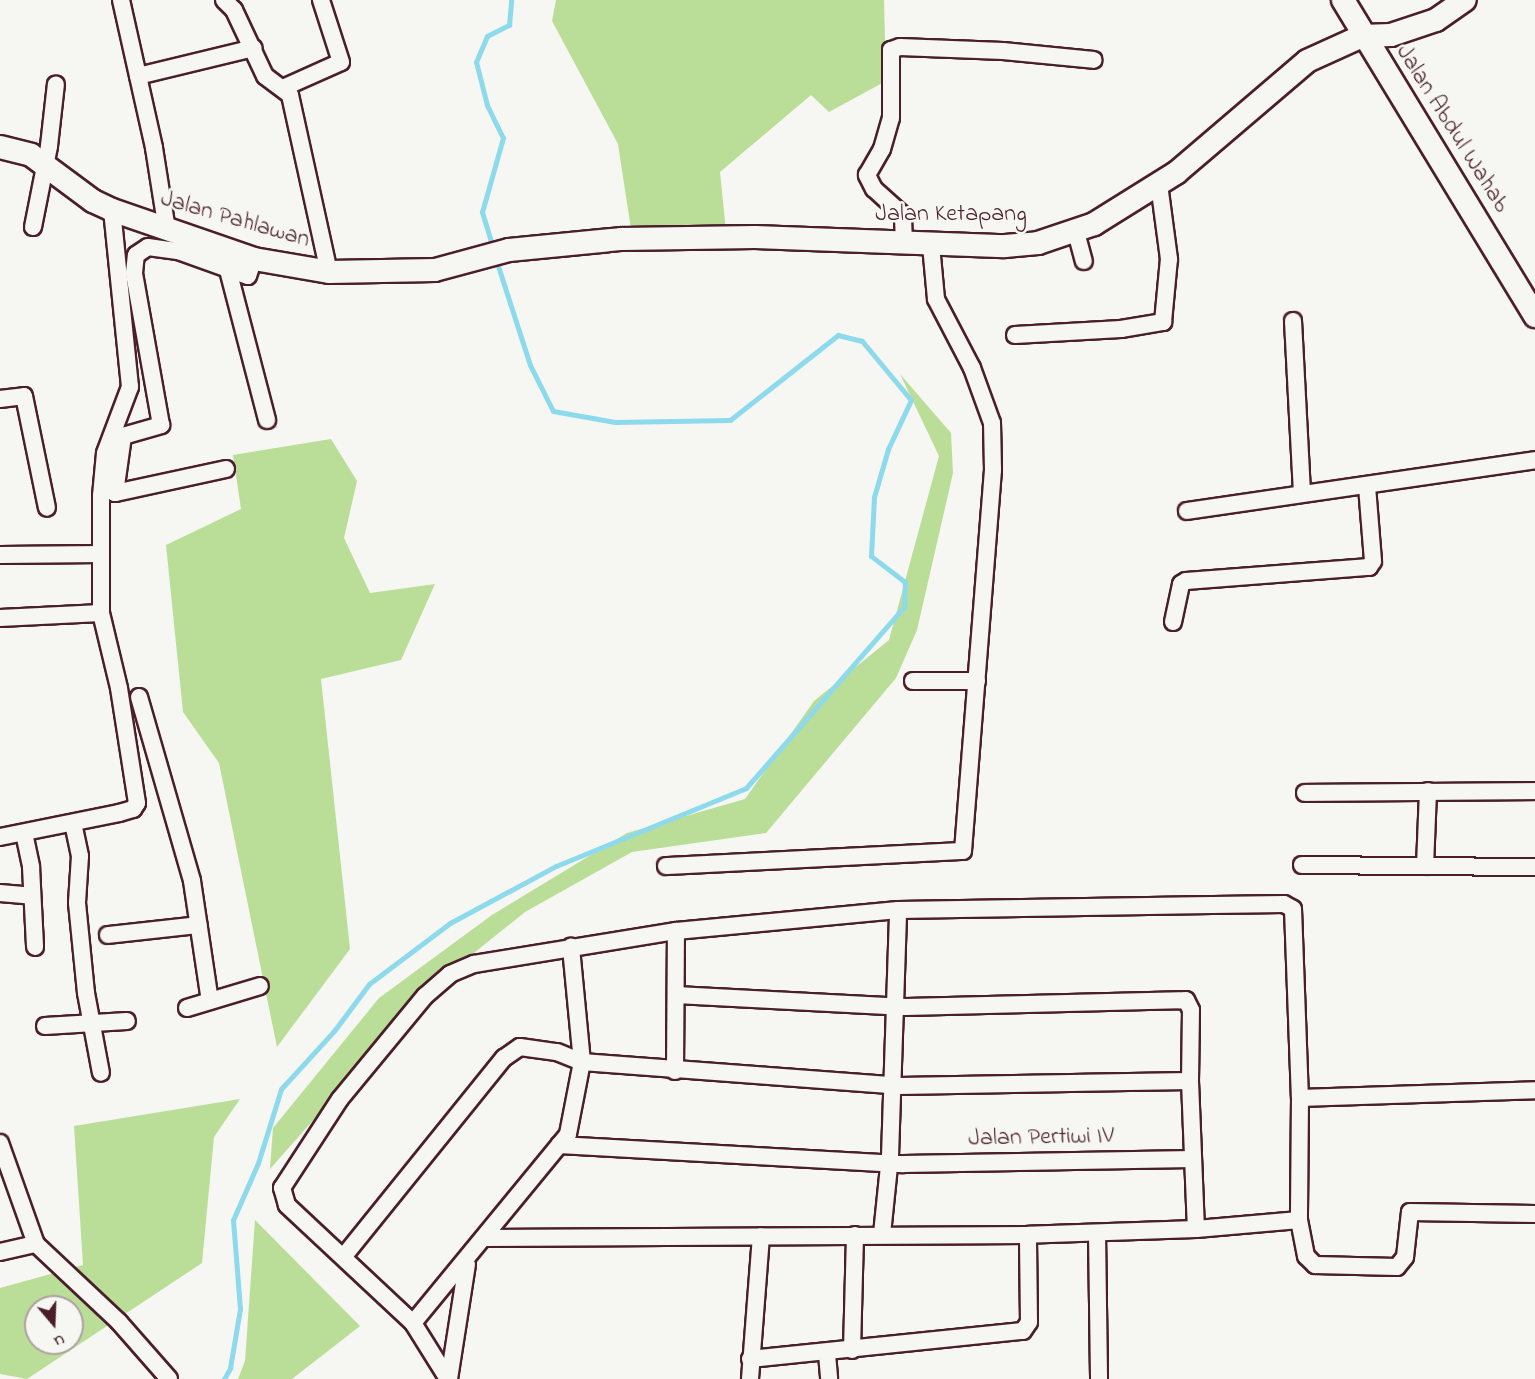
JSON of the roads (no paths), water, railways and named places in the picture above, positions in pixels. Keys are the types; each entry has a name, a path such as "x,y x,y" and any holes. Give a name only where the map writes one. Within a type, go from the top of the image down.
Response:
{"street":[{"path":"121,0 138,76 166,230"},
{"path":"224,0 234,10 254,48 265,76 285,87 290,94 329,272"},
{"path":"285,87 341,62 321,0"},
{"name":"Jalan Abdul Wahab","path":"1342,0 1362,36 1532,306"},
{"name":"Jalan Ketapang","path":"509,250 560,243 673,237 814,239 904,245 1005,246 1076,232 1160,184 1307,62 1362,36 1416,28 1449,13 1465,0"},
{"path":"904,245 903,215 874,189 867,175 882,149 891,118 891,50 900,47 1003,51 1094,60"},
{"path":"138,76 254,48"},
{"path":"33,227 46,166 56,84"},
{"name":"Jalan Pahlawan","path":"0,147 21,151 46,166 93,201 112,210 254,259 329,272 400,273 435,270 509,250"},
{"path":"1015,335 1121,329 1163,322 1169,259 1160,184"},
{"path":"0,837 133,810 137,802 123,714 101,613 105,453 130,387 112,210"},
{"path":"1076,232 1084,261"},
{"path":"666,866 963,851 993,470 992,423 972,368 936,299 930,245"},
{"path":"226,469 115,493 123,436 161,425 135,273 136,255 148,247 178,251 248,276 254,259"},
{"path":"228,270 267,420"},
{"path":"1293,321 1302,493"},
{"path":"0,399 24,396 46,508"},
{"path":"1187,511 1535,460"},
{"path":"1173,622 1181,584 1186,581 1369,567 1373,561 1367,486"},
{"path":"0,555 101,554"},
{"path":"0,618 101,613"},
{"path":"913,681 976,681"},
{"path":"123,714 141,704 192,881 210,1001"},
{"path":"1425,866 1428,791"},
{"path":"1305,793 1535,791"},
{"path":"73,823 80,856 77,903 92,1023 101,1073"},
{"path":"24,833 32,896 35,947"},
{"path":"1302,865 1535,867"},
{"path":"0,893 32,896"},
{"path":"448,1379 413,1323 288,1205 282,1188 327,1116 425,996 450,974 474,964 570,946 676,931 897,910 1284,904 1293,909 1296,918 1300,1098 1299,1220 1306,1256 1315,1266 1397,1267 1406,1257 1410,1212 1535,1214"},
{"path":"882,1234 890,1163 897,910"},
{"path":"108,935 198,925"},
{"path":"675,1071 676,931"},
{"path":"413,1323 560,1145 571,1122 582,1062 570,946"},
{"path":"187,1008 260,986"},
{"path":"676,995 895,1005 1186,1000 1191,1010 1190,1081 1196,1229"},
{"path":"45,1026 128,1022"},
{"path":"344,1256 512,1050 520,1047 557,1052 582,1062 892,1086 1190,1081"},
{"path":"1300,1098 1535,1089"},
{"path":"0,1143 36,1244 119,1322 169,1379"},
{"name":"Jalan Pertiwi IV","path":"560,1145 890,1163 1193,1159"},
{"path":"485,1238 882,1234 1028,1235 1196,1229 1299,1220"},
{"path":"1097,1233 1099,1379"},
{"path":"852,1350 855,1235"},
{"path":"750,1359 827,1354 1023,1331 1029,1322 1028,1235"},
{"path":"750,1379 761,1236"},
{"path":"0,1252 36,1244"},
{"path":"448,1379 460,1288 470,1255"},
{"path":"827,1354 829,1379"}],"waterway":[{"path":"493,248 482,212 503,138 487,105 476,62 487,36 509,25 511,0"},
{"path":"224,1379 230,1368 240,1309 233,1220 258,1163 281,1089 334,1031 369,984 450,923 556,866 746,788 904,607 905,582 871,556 874,497 888,449 911,400 862,341 838,335 730,420 615,422 553,411 530,365 496,260"}]}
